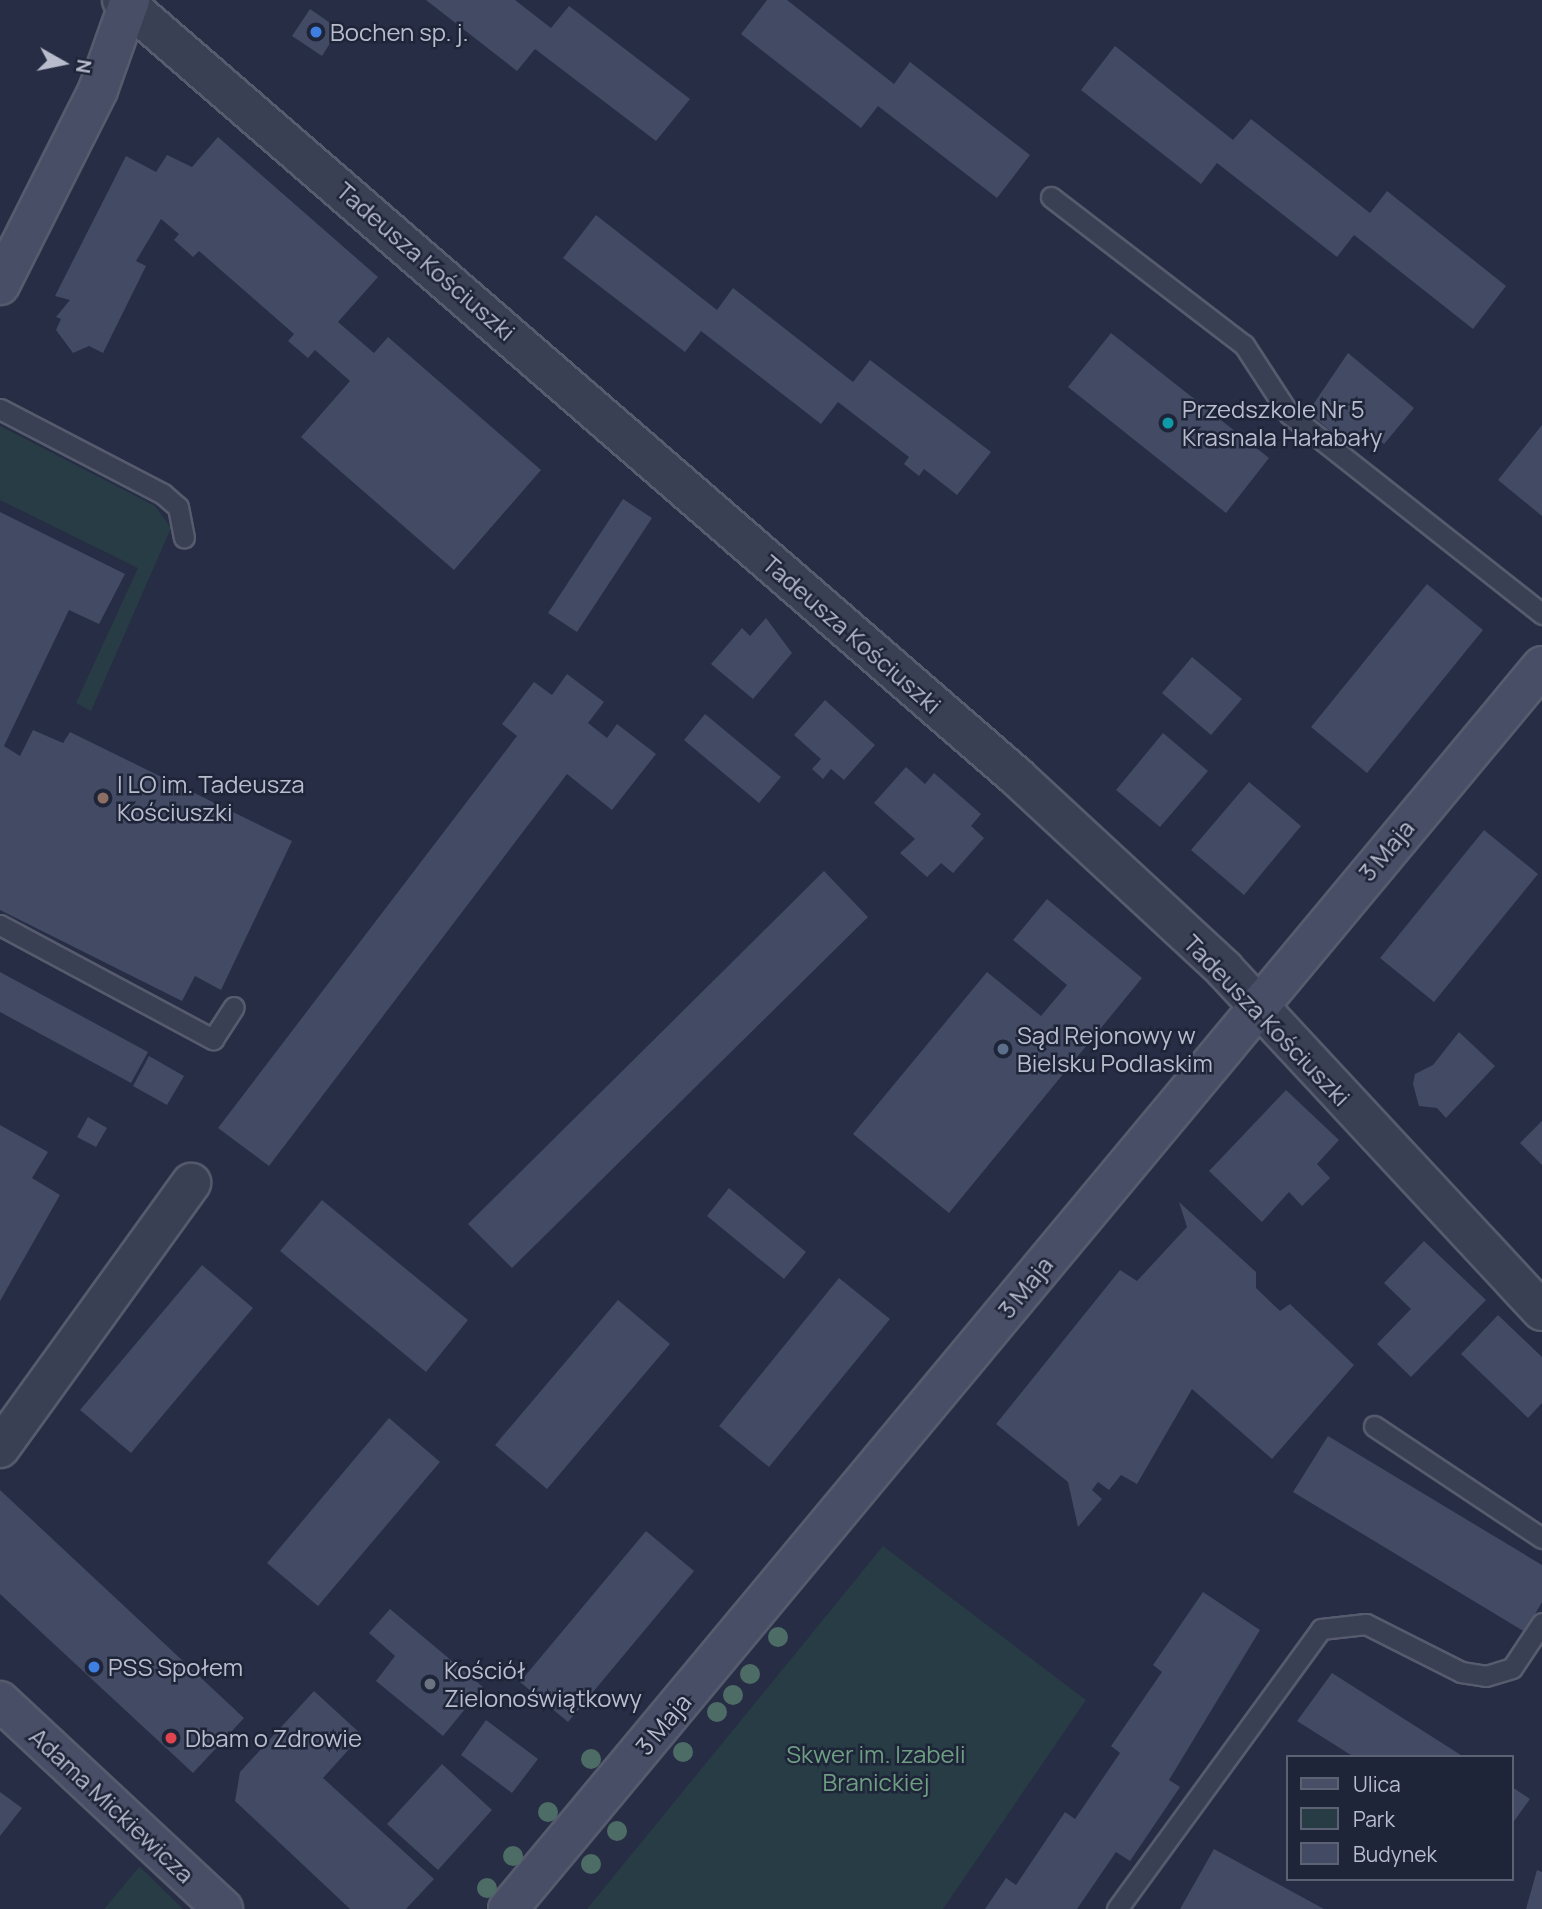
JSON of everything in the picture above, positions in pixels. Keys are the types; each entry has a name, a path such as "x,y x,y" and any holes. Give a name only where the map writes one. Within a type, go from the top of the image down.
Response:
{"street":[{"path":"0,285 98,90 127,2"},
{"name":"Tadeusza Kościuszki","path":"127,2 1017,777 1257,1004 1542,1311"},
{"name":"3 Maja","path":"508,1909 1257,1004 1542,666"},
{"path":"0,1448 191,1183"},
{"name":"Adama Mickiewicza","path":"0,1701 223,1909"}],"lane":[{"path":"1051,197 1244,345 1289,414 1542,614"},
{"path":"0,409 163,494 178,507 184,537"},
{"path":"0,925 213,1039 234,1007"},
{"path":"1374,1426 1542,1538"},
{"path":"1117,1909 1321,1629 1366,1623 1461,1672 1486,1676 1512,1668 1542,1623"}],"green space":[{"path":"0,426 155,506 171,528 91,711 76,703 138,568 0,500"},
{"name":"Skwer im. Izabeli Branickiej","path":"883,1546 1086,1700 943,1909 587,1909"},
{"path":"140,1867 183,1909 104,1909"}],"building":[{"path":"426,0 515,0 551,28 569,6 690,99 656,141 535,49 517,71"},
{"path":"767,0 787,0 894,84 910,62 1030,155 997,198 878,106 861,128 741,34"},
{"name":"Bochen sp. j.","path":"310,9 339,29 322,56 292,36"},
{"path":"1115,46 1233,140 1251,119 1370,213 1387,191 1506,286 1473,329 1354,235 1337,257 1217,163 1201,184 1081,90"},
{"path":"218,137 378,277 338,322 374,353 388,337 541,470 454,570 301,437 350,381 315,350 308,358 288,341 294,334 199,251 193,257 174,240 179,234 161,219 136,261 146,266 103,353 89,346 73,353 56,330 61,319 56,317 70,300 55,296 126,156 156,172 167,155 192,167"},
{"path":"596,215 717,310 733,288 853,382 870,360 991,452 957,495 924,469 919,476 904,464 909,457 838,402 821,424 701,331 685,352 563,258"},
{"name":"Przedszkole Nr 5 Krasnala Hałabały","path":"1111,333 1269,458 1226,513 1068,387"},
{"path":"1348,353 1414,408 1384,444 1364,428 1348,446 1308,412"},
{"path":"1542,425 1542,516 1498,480"},
{"path":"623,499 652,518 577,632 548,613"},
{"name":"I LO im. Tadeusza Kościuszki","path":"0,512 125,574 99,624 69,610 4,746 20,756 33,730 63,743 70,732 292,841 221,990 195,976 182,1001 0,910"},
{"path":"1427,584 1483,630 1367,773 1311,727"},
{"path":"766,618 792,653 753,699 711,664 742,628 750,636"},
{"path":"1192,657 1242,699 1211,735 1162,693"},
{"path":"567,674 604,702 588,723 607,738 617,724 656,754 612,810 567,774 269,1166 218,1128 517,736 502,724 534,682 552,695"},
{"path":"825,700 875,745 844,780 831,769 823,779 812,769 821,759 794,735"},
{"path":"705,714 781,777 759,803 684,740"},
{"path":"1163,733 1208,771 1160,827 1116,790"},
{"path":"906,767 925,784 934,773 981,814 971,826 984,838 953,873 941,863 927,877 900,853 915,839 874,803"},
{"path":"1249,782 1301,826 1244,895 1191,850"},
{"path":"1484,830 1538,874 1434,1002 1380,958"},
{"path":"824,871 868,917 512,1268 468,1224"},
{"name":"Sąd Rejonowy w Bielsku Podlaskim","path":"1047,899 1142,978 949,1213 853,1134 987,972 1041,1016 1067,985 1013,940"},
{"path":"0,972 148,1052 131,1083 0,1012"},
{"path":"1459,1032 1495,1066 1446,1118 1437,1108 1419,1106 1413,1084 1415,1074 1433,1065"},
{"path":"149,1056 184,1076 167,1105 133,1086"},
{"path":"1286,1090 1339,1140 1317,1164 1330,1178 1302,1206 1289,1192 1262,1222 1209,1171"},
{"path":"88,1117 107,1128 96,1147 77,1137"},
{"path":"1542,1121 1542,1165 1520,1143"},
{"path":"0,1125 48,1152 32,1178 60,1195 0,1301"},
{"path":"729,1188 806,1252 784,1279 707,1216"},
{"path":"322,1200 468,1320 426,1372 280,1251"},
{"path":"1179,1202 1256,1272 1256,1288 1280,1311 1290,1304 1354,1365 1272,1459 1192,1389 1137,1484 1121,1475 1109,1490 1098,1482 1092,1490 1102,1499 1078,1527 1068,1482 996,1424 1120,1270 1137,1281 1187,1227"},
{"path":"1424,1241 1486,1300 1411,1377 1377,1344 1411,1309 1384,1283"},
{"path":"202,1265 253,1308 131,1453 80,1410"},
{"path":"839,1278 890,1319 769,1467 719,1426"},
{"path":"618,1300 670,1344 547,1489 495,1445"},
{"path":"1498,1315 1542,1357 1542,1403 1528,1418 1461,1354"},
{"path":"389,1418 440,1462 318,1606 267,1563"},
{"path":"1328,1436 1542,1565 1542,1602 1525,1632 1293,1492"},
{"path":"0,1490 244,1718 193,1773 0,1594"},
{"path":"646,1531 694,1571 568,1722 520,1682"},
{"path":"1203,1592 1260,1630 1169,1780 1180,1787 1130,1861 1116,1852 1077,1909 985,1909 1006,1878 1016,1885 1065,1812 1075,1819 1120,1753 1111,1746 1162,1672 1153,1665"},
{"name":"Kościół Zielonoświątkowy","path":"390,1609 483,1687 443,1736 376,1681 395,1656 369,1633"},
{"path":"1332,1673 1461,1755 1351,1755 1297,1721"},
{"path":"314,1691 362,1735 323,1778 434,1879 406,1909 350,1909 235,1801 240,1772"},
{"path":"486,1720 538,1759 512,1793 461,1755"},
{"path":"442,1764 492,1810 438,1870 387,1824"},
{"path":"1514,1788 1530,1799 1514,1821"},
{"path":"0,1792 22,1808 0,1836"},
{"path":"1214,1849 1324,1909 1180,1909"},
{"path":"1537,1870 1542,1872 1542,1909 1526,1909"}],"place":[{"name":"Bochen sp. j.","path":"316,32"},
{"name":"Przedszkole Nr 5 Krasnala Hałabały","path":"1168,423"},
{"name":"I LO im. Tadeusza Kościuszki","path":"103,798"},
{"name":"Sąd Rejonowy w Bielsku Podlaskim","path":"1003,1049"},
{"name":"PSS Społem","path":"94,1667"},
{"name":"Kościół Zielonoświątkowy","path":"430,1684"},
{"name":"Dbam o Zdrowie","path":"171,1738"}]}
